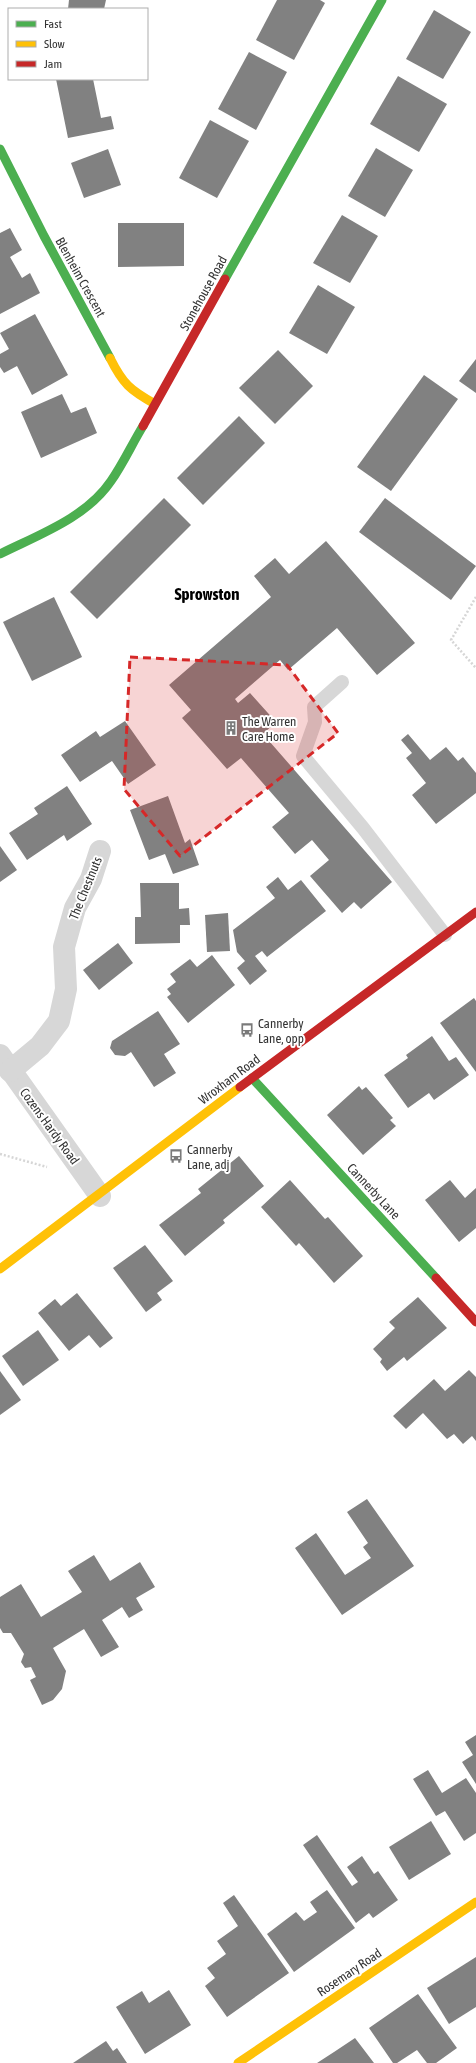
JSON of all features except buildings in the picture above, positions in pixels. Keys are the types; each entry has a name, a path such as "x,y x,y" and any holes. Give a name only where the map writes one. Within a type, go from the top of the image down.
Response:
{"street":[{"name":"Stonehouse Road","path":"0,554 58,525 88,506 111,482 382,0"},
{"name":"Blenheim Crescent","path":"0,149 44,236 81,302 118,374 133,392 155,404"},
{"name":"The Chestnuts","path":"5,1063 40,1046 59,1021 66,989 64,947 76,908 91,879 100,851"},
{"name":"Wroxham Road","path":"0,1270 100,1196 252,1078 476,912"},
{"name":"Cozens Hardy Road","path":"5,1063 100,1196"},
{"name":"Cannerby Lane","path":"252,1078 476,1322"},
{"name":"Rosemary Road","path":"238,2063 476,1902"}],"lane":[{"path":"342,682 314,707 315,722 303,756 364,828 445,935"}],"path":[{"path":"476,597 451,640 476,668"},
{"path":"0,1154 50,1168"}],"highlighted area":[{"path":"130,657 287,665 338,733 180,856 124,789"}],"traffic: fast":[{"path":"225,279 382,0"},
{"path":"0,149 44,236 110,358"},
{"path":"0,554 60,524 75,515 101,494 120,468 143,426"},
{"path":"252,1078 436,1278"}],"traffic: slow":[{"path":"110,358 128,386 139,395 155,404"},
{"path":"0,1269 240,1087"},
{"path":"238,2063 476,1902"}],"traffic: jam":[{"path":"143,426 225,279"},
{"path":"240,1087 476,912"},
{"path":"436,1278 476,1322"}],"place":[{"name":"The Warren Care Home","path":"231,728"},
{"name":"Cannerby Lane, opp","path":"247,1030"},
{"name":"Cannerby Lane, adj","path":"176,1156"}],"district":[{"name":"Sprowston","path":"207,594"}]}
